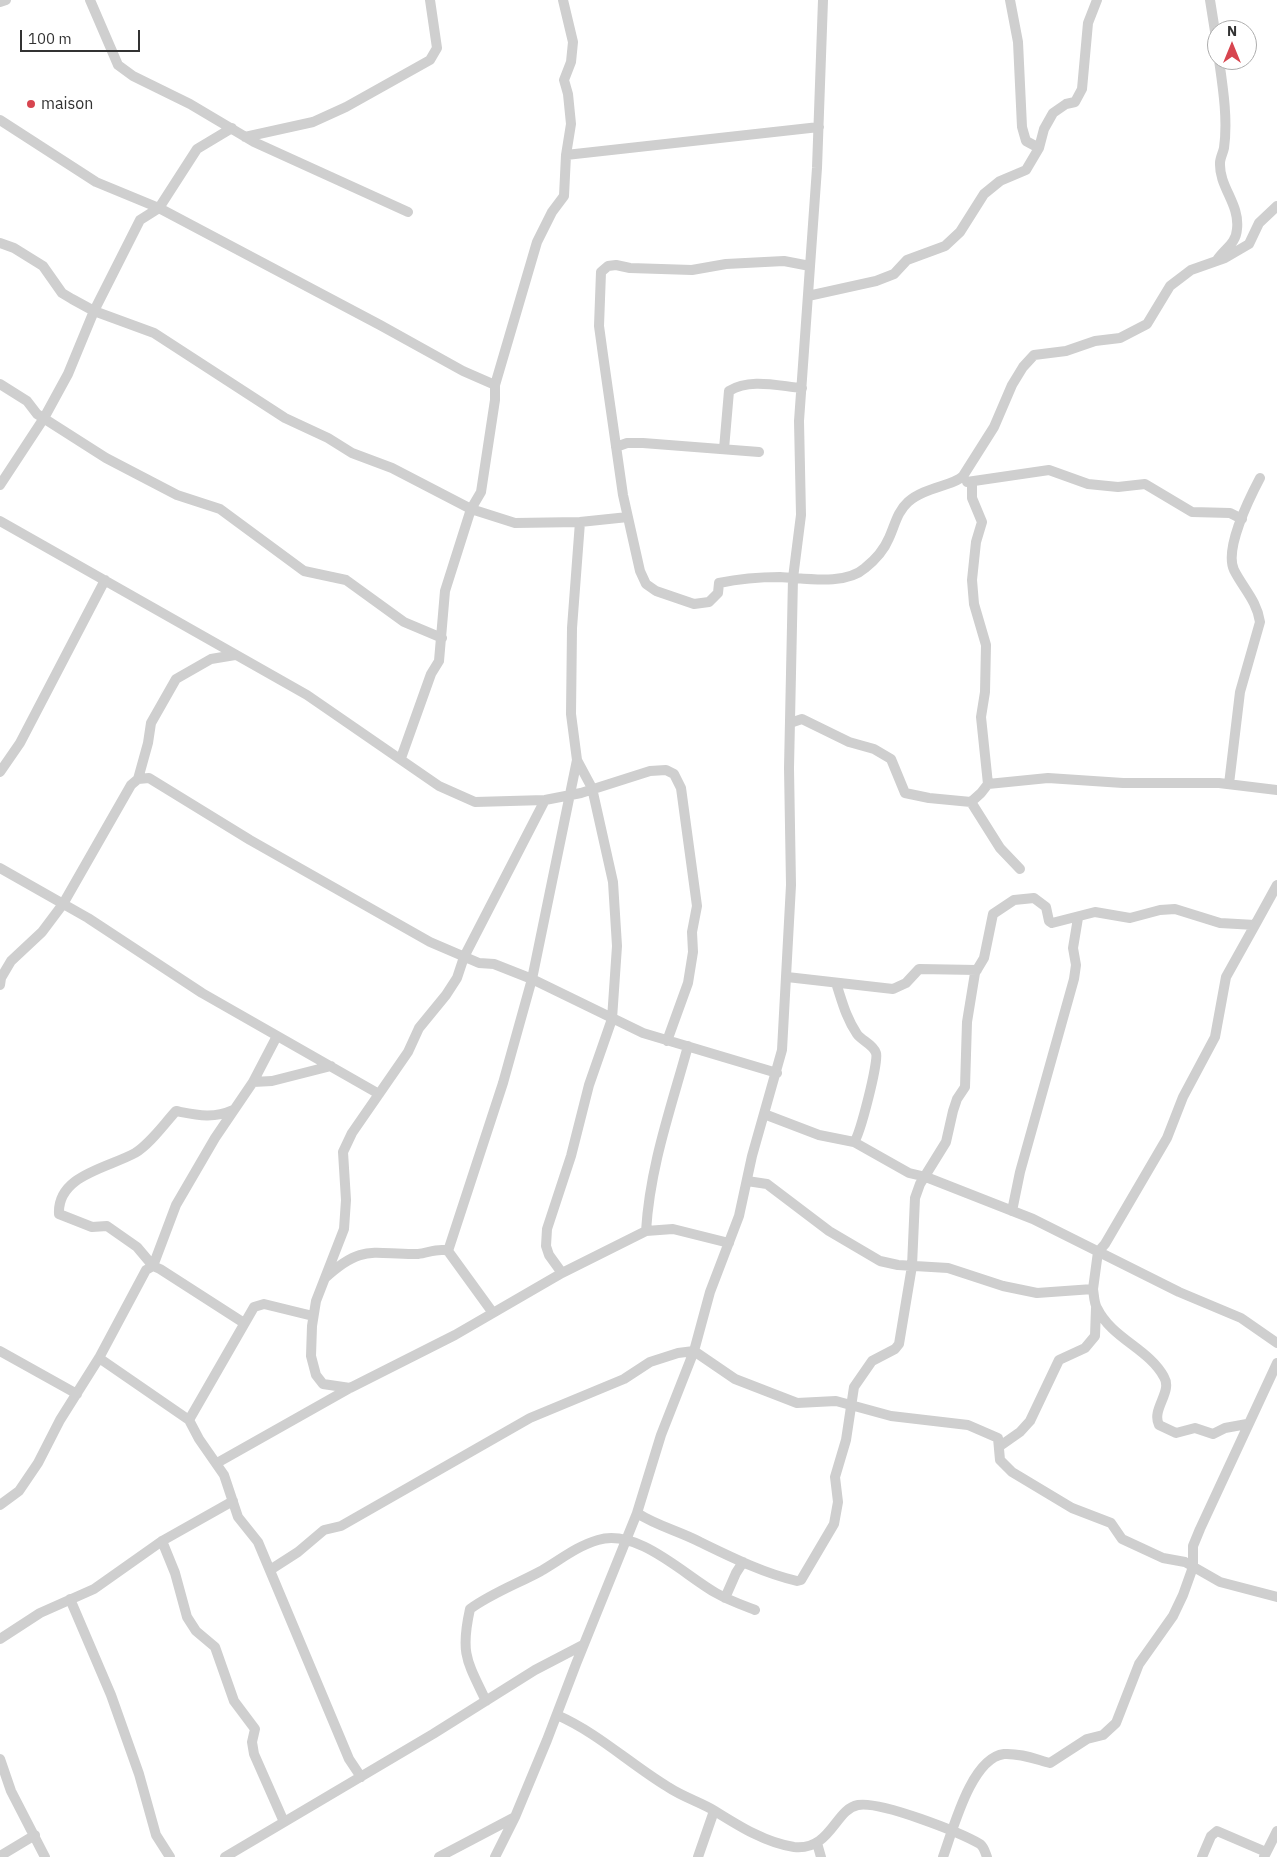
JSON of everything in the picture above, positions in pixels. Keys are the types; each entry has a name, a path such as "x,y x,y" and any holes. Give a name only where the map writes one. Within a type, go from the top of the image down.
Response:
{"street":[{"path":"0,2 6,0"},
{"path":"90,0 118,66 133,76 190,104 245,137 408,212"},
{"path":"245,137 313,122 430,60 437,48 430,0"},
{"path":"401,758 431,674 439,661 444,591 471,509 482,486 495,400 495,385 537,242 552,212 564,196 566,155 571,124 568,94 564,80 571,62 573,42 563,0"},
{"path":"495,1857 515,1817 637,1513 661,1435 694,1351 710,1292 739,1216 782,1050 791,884 790,723 793,578 801,515 799,421 819,127 823,0"},
{"path":"1010,0 1018,42 1022,127 1026,141 1038,148"},
{"path":"808,296 876,282 894,274 907,260 945,246 960,232 984,194 1000,181 1026,170 1053,113 1066,104 1075,102 1082,89 1088,23 1097,0"},
{"path":"1210,0 1213,20"},
{"path":"1216,261 1235,241 1238,227 1235,206 1224,186 1220,163 1224,149 1225,121 1220,70"},
{"path":"0,120 96,182 159,208 380,324 463,372 495,385"},
{"path":"566,155 819,127"},
{"path":"140,220 159,208 197,148 232,128"},
{"path":"0,485 44,418 68,374 94,311 140,220 142,201"},
{"path":"959,480 994,427 1015,380 1034,356 1076,349 1088,343 1120,338 1133,333 1147,324 1165,293 1180,277 1191,270 1216,261 1250,244 1259,223 1277,206"},
{"path":"0,243 14,248 43,266 62,293 94,311 154,333 286,418 328,438 352,453 392,468 471,509 515,523 580,522 628,517"},
{"path":"810,266 784,261 726,264 692,270 630,268 616,264 608,266 601,272 599,326 628,517 640,571 646,584 656,591 694,604 708,602 718,593 719,583 764,578 831,579 861,571 878,556 889,538 894,520 908,503 928,489 959,480 972,482 1005,474 1049,470 1088,484 1118,487 1145,484 1192,512 1230,513 1242,519"},
{"path":"0,384 27,401 37,414 106,458 178,495 220,509 304,571 346,580 404,622 442,638"},
{"path":"724,449 729,391 736,387 751,384 802,388"},
{"path":"616,447 626,443 643,443 759,452"},
{"path":"1229,784 1240,692 1260,622 1259,611 1233,569 1232,549 1242,519 1260,478"},
{"path":"790,723 802,719 848,742 867,746 886,756 893,762 902,788 908,795 971,802 988,784 981,717 985,692 986,645 974,604 972,580 976,542 982,522 972,498 972,482"},
{"path":"0,521 307,695 401,758 438,786 474,802 545,800 650,771 666,770 674,774 681,788 697,906 692,932 693,952 688,982 667,1041"},
{"path":"448,1251 503,1083 532,979 572,794 577,760 571,714 572,628 580,522"},
{"path":"0,772 20,743 105,580"},
{"path":"0,985 1,978 11,961 42,932 63,904 127,792 138,779 148,743 151,723 176,680 211,659 236,655"},
{"path":"562,1273 549,1255 546,1246 547,1229 571,1156 589,1085 612,1019 617,946 613,882 592,788 577,760"},
{"path":"138,779 150,778 250,840 430,942 479,963 494,964 532,979 612,1019 667,1041 776,1073"},
{"path":"988,784 1048,778 1123,783 1177,781 1229,784 1277,790"},
{"path":"350,1388 323,1384 316,1375 311,1356 313,1316 324,1279 344,1229 346,1200 343,1152 352,1133 408,1052 419,1028 446,996 456,978 464,957 545,800"},
{"path":"971,802 996,841 1020,869"},
{"path":"0,868 88,918 202,993 379,1094"},
{"path":"1000,1446 1020,1432 1030,1421 1059,1360 1085,1348 1094,1336 1096,1308 1093,1289 1098,1252 1106,1244 1167,1138 1183,1097 1215,1037 1226,977 1277,885"},
{"path":"637,1513 657,1525 698,1540 743,1562 785,1579 799,1581 802,1578 834,1524 838,1502 835,1478 846,1440 854,1387 872,1361 895,1349 899,1344 907,1285 912,1266 915,1198 920,1184 946,1142 952,1111 957,1098 965,1087 967,1022 977,970 987,948 993,914 1014,900 1034,898 1046,907 1049,921 1052,922 1078,918 1096,912 1130,918 1160,910 1175,909 1220,923 1255,925"},
{"path":"1012,1211 1020,1172 1074,979 1076,965 1073,948 1078,918"},
{"path":"787,977 893,989 906,982 918,969 977,970"},
{"path":"836,984 846,1014 858,1036 873,1047 877,1058 861,1127 854,1142"},
{"path":"0,1505 19,1491 38,1463 60,1420 98,1358 146,1270 153,1266 176,1205 233,1110 253,1082 277,1036"},
{"path":"646,1231 648,1195 656,1157 665,1120 688,1046"},
{"path":"253,1082 272,1081 331,1066"},
{"path":"233,1110 220,1116 203,1116 176,1111 136,1152 81,1177 59,1203 59,1214 92,1227 107,1226 137,1248 153,1266 244,1323"},
{"path":"764,1114 819,1135 854,1142 884,1161 909,1173 926,1176 1012,1211 1187,1296 1242,1318 1277,1343"},
{"path":"747,1181 767,1184 829,1231 880,1261 912,1266 948,1268 1003,1286 1037,1292 1093,1289"},
{"path":"217,1463 350,1388 493,1313 562,1273 646,1231 673,1229 729,1243"},
{"path":"324,1279 343,1263 362,1253 373,1251 419,1254 441,1250 448,1251 493,1313"},
{"path":"189,1420 254,1307 264,1304 313,1316"},
{"path":"1096,1308 1116,1333 1153,1361 1165,1378 1166,1386 1157,1417 1162,1428 1176,1433 1195,1428 1213,1434 1225,1428 1248,1424"},
{"path":"0,1350 77,1394"},
{"path":"270,1570 298,1552 324,1530 341,1526 530,1418 624,1379 650,1362 678,1353 694,1351 735,1378 789,1401 804,1404 827,1400 890,1416 977,1428 996,1436 1000,1446 1000,1460 1026,1481 1072,1508 1111,1524 1122,1539 1163,1558 1193,1567 1220,1582 1277,1597"},
{"path":"98,1358 189,1420 199,1440 217,1463 227,1480 238,1517 258,1542 349,1759 361,1777"},
{"path":"943,1857 973,1780 992,1758 1010,1754 1050,1763 1087,1739 1111,1730 1116,1723 1139,1664 1173,1616 1193,1567 1193,1546 1221,1479 1277,1363"},
{"path":"0,1639 40,1613 94,1589 162,1541 234,1501"},
{"path":"486,1701 467,1661 464,1644 470,1609 484,1598 540,1571 580,1547 599,1540 625,1540 658,1554 682,1572 725,1598 755,1610"},
{"path":"162,1541 175,1573 187,1617 196,1631 215,1647 234,1701 255,1729 252,1742 254,1754 284,1822"},
{"path":"725,1598 743,1562"},
{"path":"70,1599 111,1695 139,1774 156,1835 170,1857"},
{"path":"225,1857 361,1777 535,1670 583,1644"},
{"path":"557,1715 577,1724 594,1737 608,1744 669,1788 749,1831 771,1840 793,1846 817,1843 852,1807 859,1805 910,1814 980,1844 987,1857"},
{"path":"0,1759 12,1791 45,1857"},
{"path":"698,1857 714,1811"},
{"path":"439,1857 515,1817"},
{"path":"1202,1857 1211,1836 1217,1831 1265,1855"},
{"path":"1265,1855 1277,1831"},
{"path":"0,1856 35,1835"},
{"path":"817,1843 821,1857"},
{"path":"1265,1855 1277,1846"}],"place":[{"name":"maison","path":"31,104"}]}
